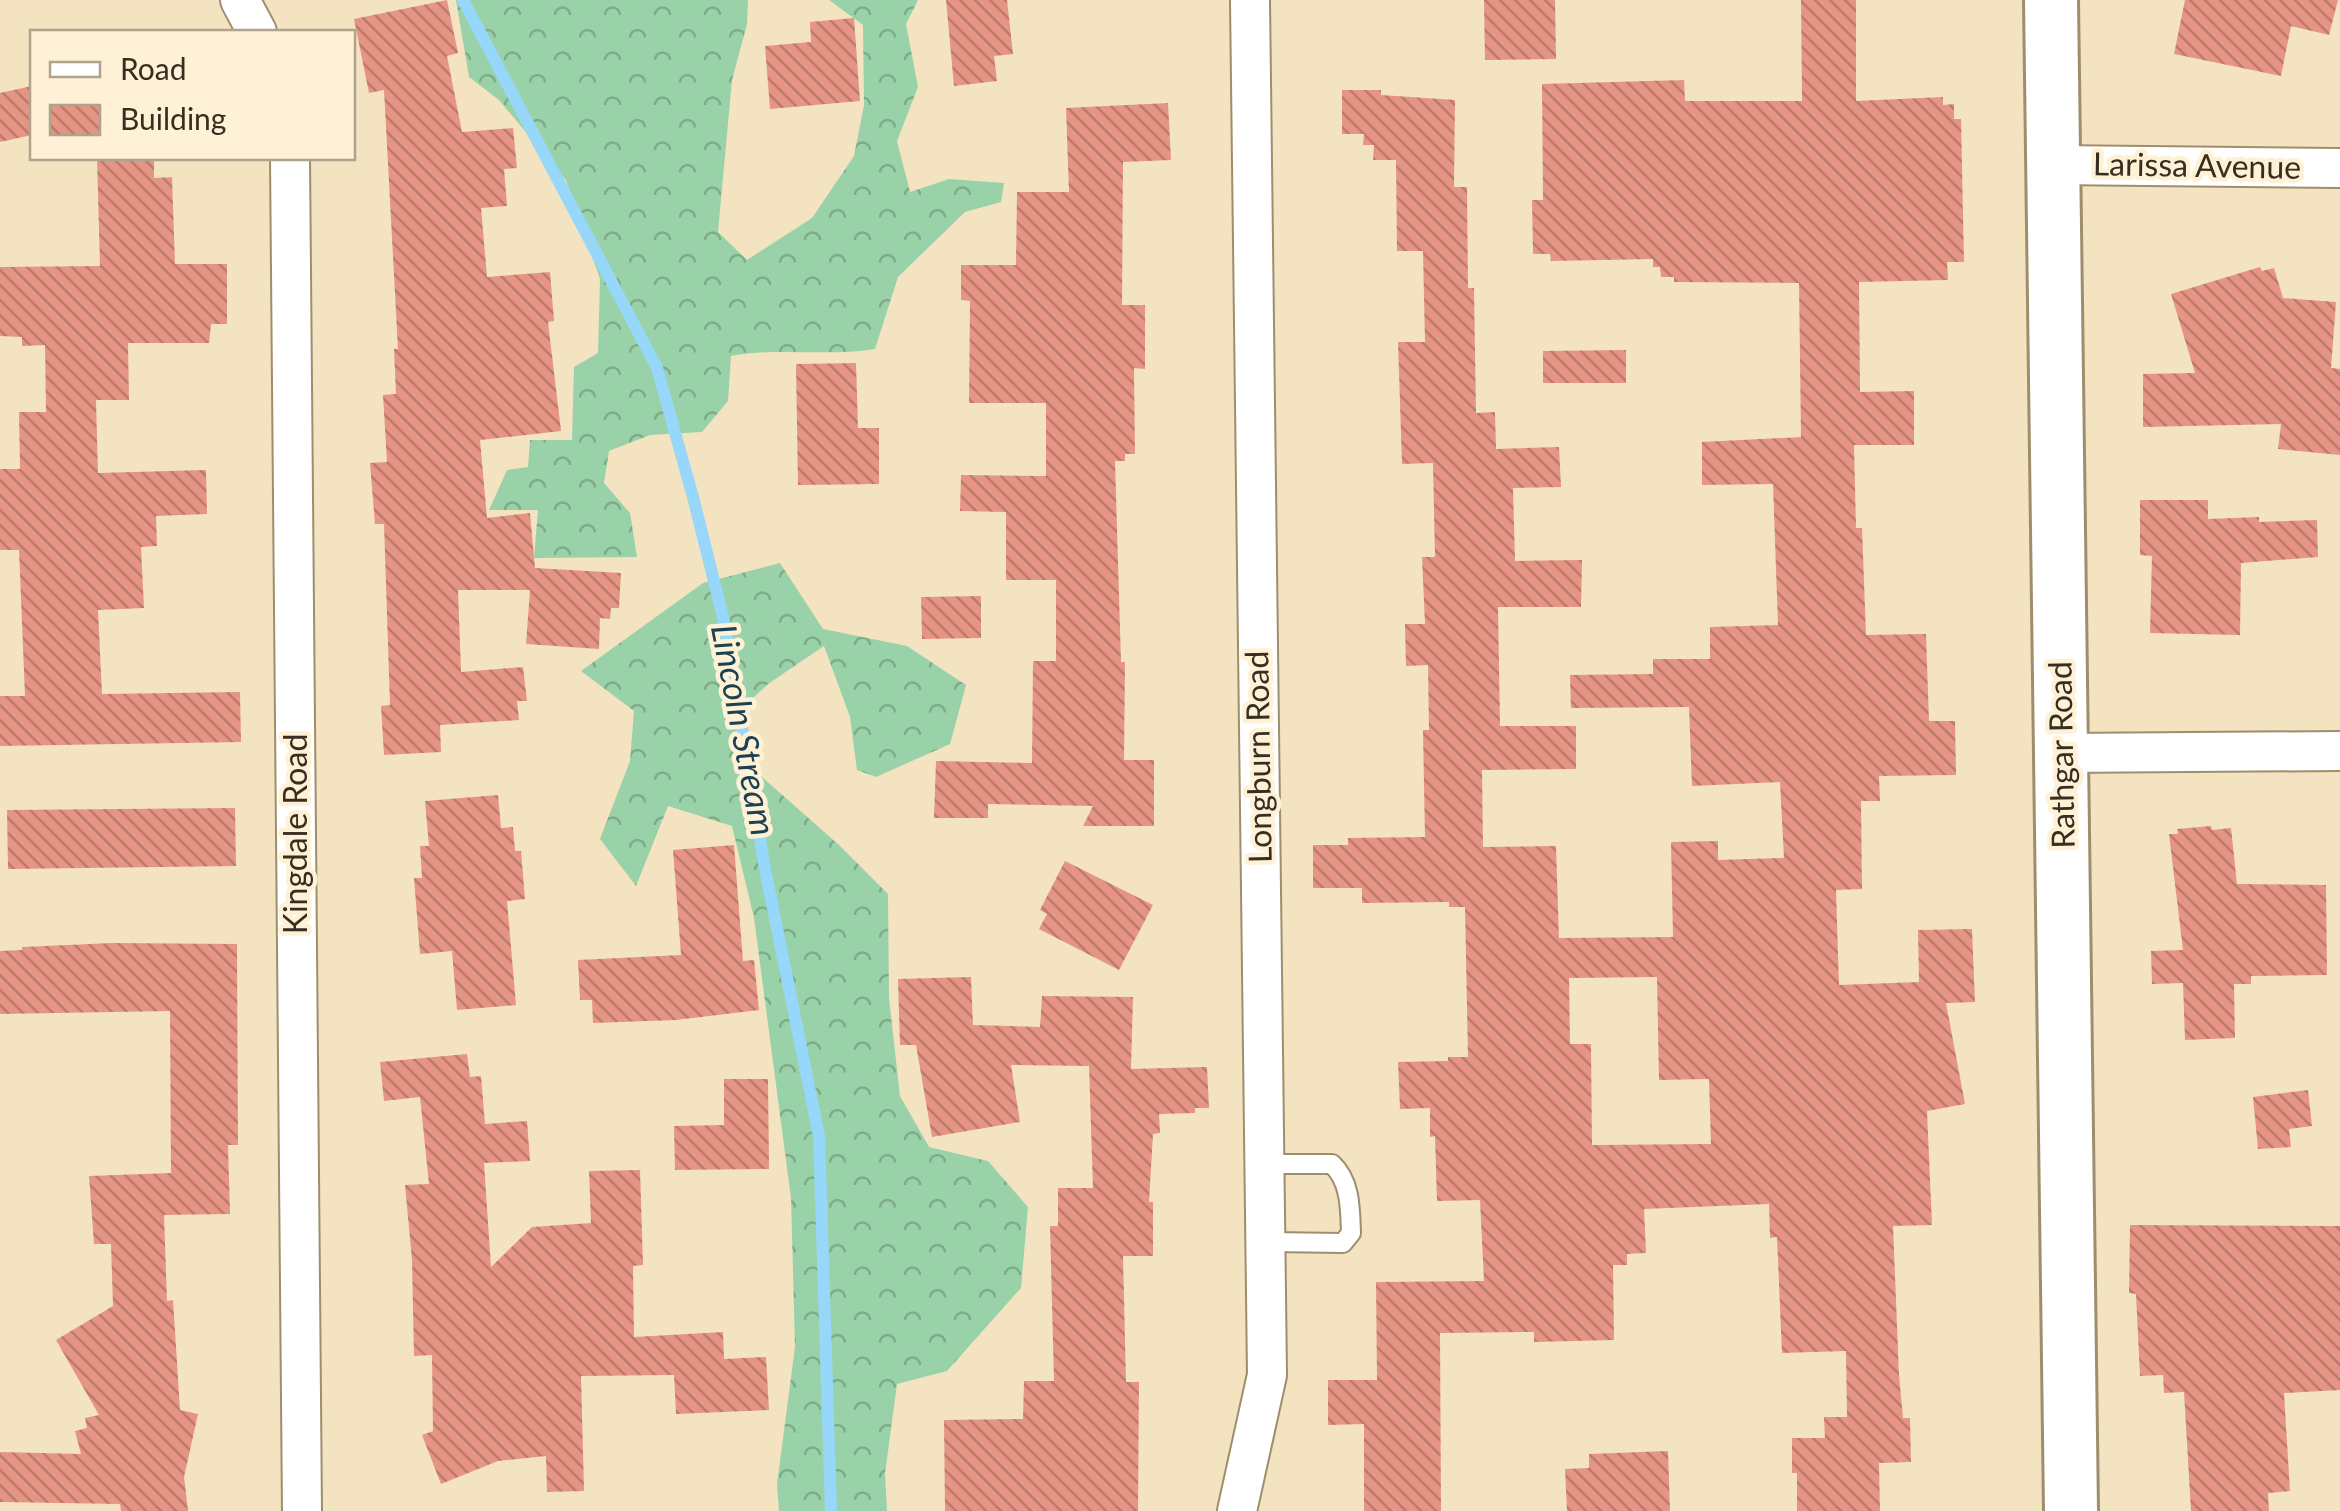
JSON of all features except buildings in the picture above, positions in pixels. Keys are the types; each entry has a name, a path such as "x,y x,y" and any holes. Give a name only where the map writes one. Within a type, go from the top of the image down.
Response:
{"main road":[{"name":"Rathgar Road","path":"2051,0 2071,1511"}],"street":[{"path":"240,0 256,30"},
{"name":"Longburn Road","path":"1237,1511 1267,1375 1250,0"},
{"name":"Kingdale Road","path":"290,160 302,1511"},
{"name":"Larissa Avenue","path":"2054,165 2340,168"},
{"path":"2062,753 2340,750"}],"lane":[{"path":"1264,1164 1332,1164 1344,1175 1350,1223 1350,1234 1342,1243 1265,1242"}],"green space":[{"path":"456,0 748,0 747,24 732,80 718,232 747,260 812,218 854,156 864,105 863,25 829,0 918,0 906,24 918,87 897,141 910,192 949,179 1004,183 1001,202 965,212 898,277 875,349 731,356 728,401 702,432 650,435 609,451 604,483 630,513 637,557 534,558 538,510 489,510 507,470 528,467 530,440 572,440 574,367 598,353 600,279 566,180 499,100 469,77"},
{"path":"780,563 823,629 907,646 966,685 950,744 876,777 857,770 850,717 824,646 768,684 734,716 762,777 888,894 889,998 900,1096 929,1147 988,1161 1028,1207 1021,1288 947,1371 897,1384 885,1474 887,1511 779,1511 777,1484 795,1347 791,1198 754,918 732,826 668,806 636,886 600,839 630,761 634,711 581,671 703,583"}],"waterway":[{"name":"Lincoln Stream","path":"463,0 657,368 725,625 765,869 819,1136 831,1511"}]}
